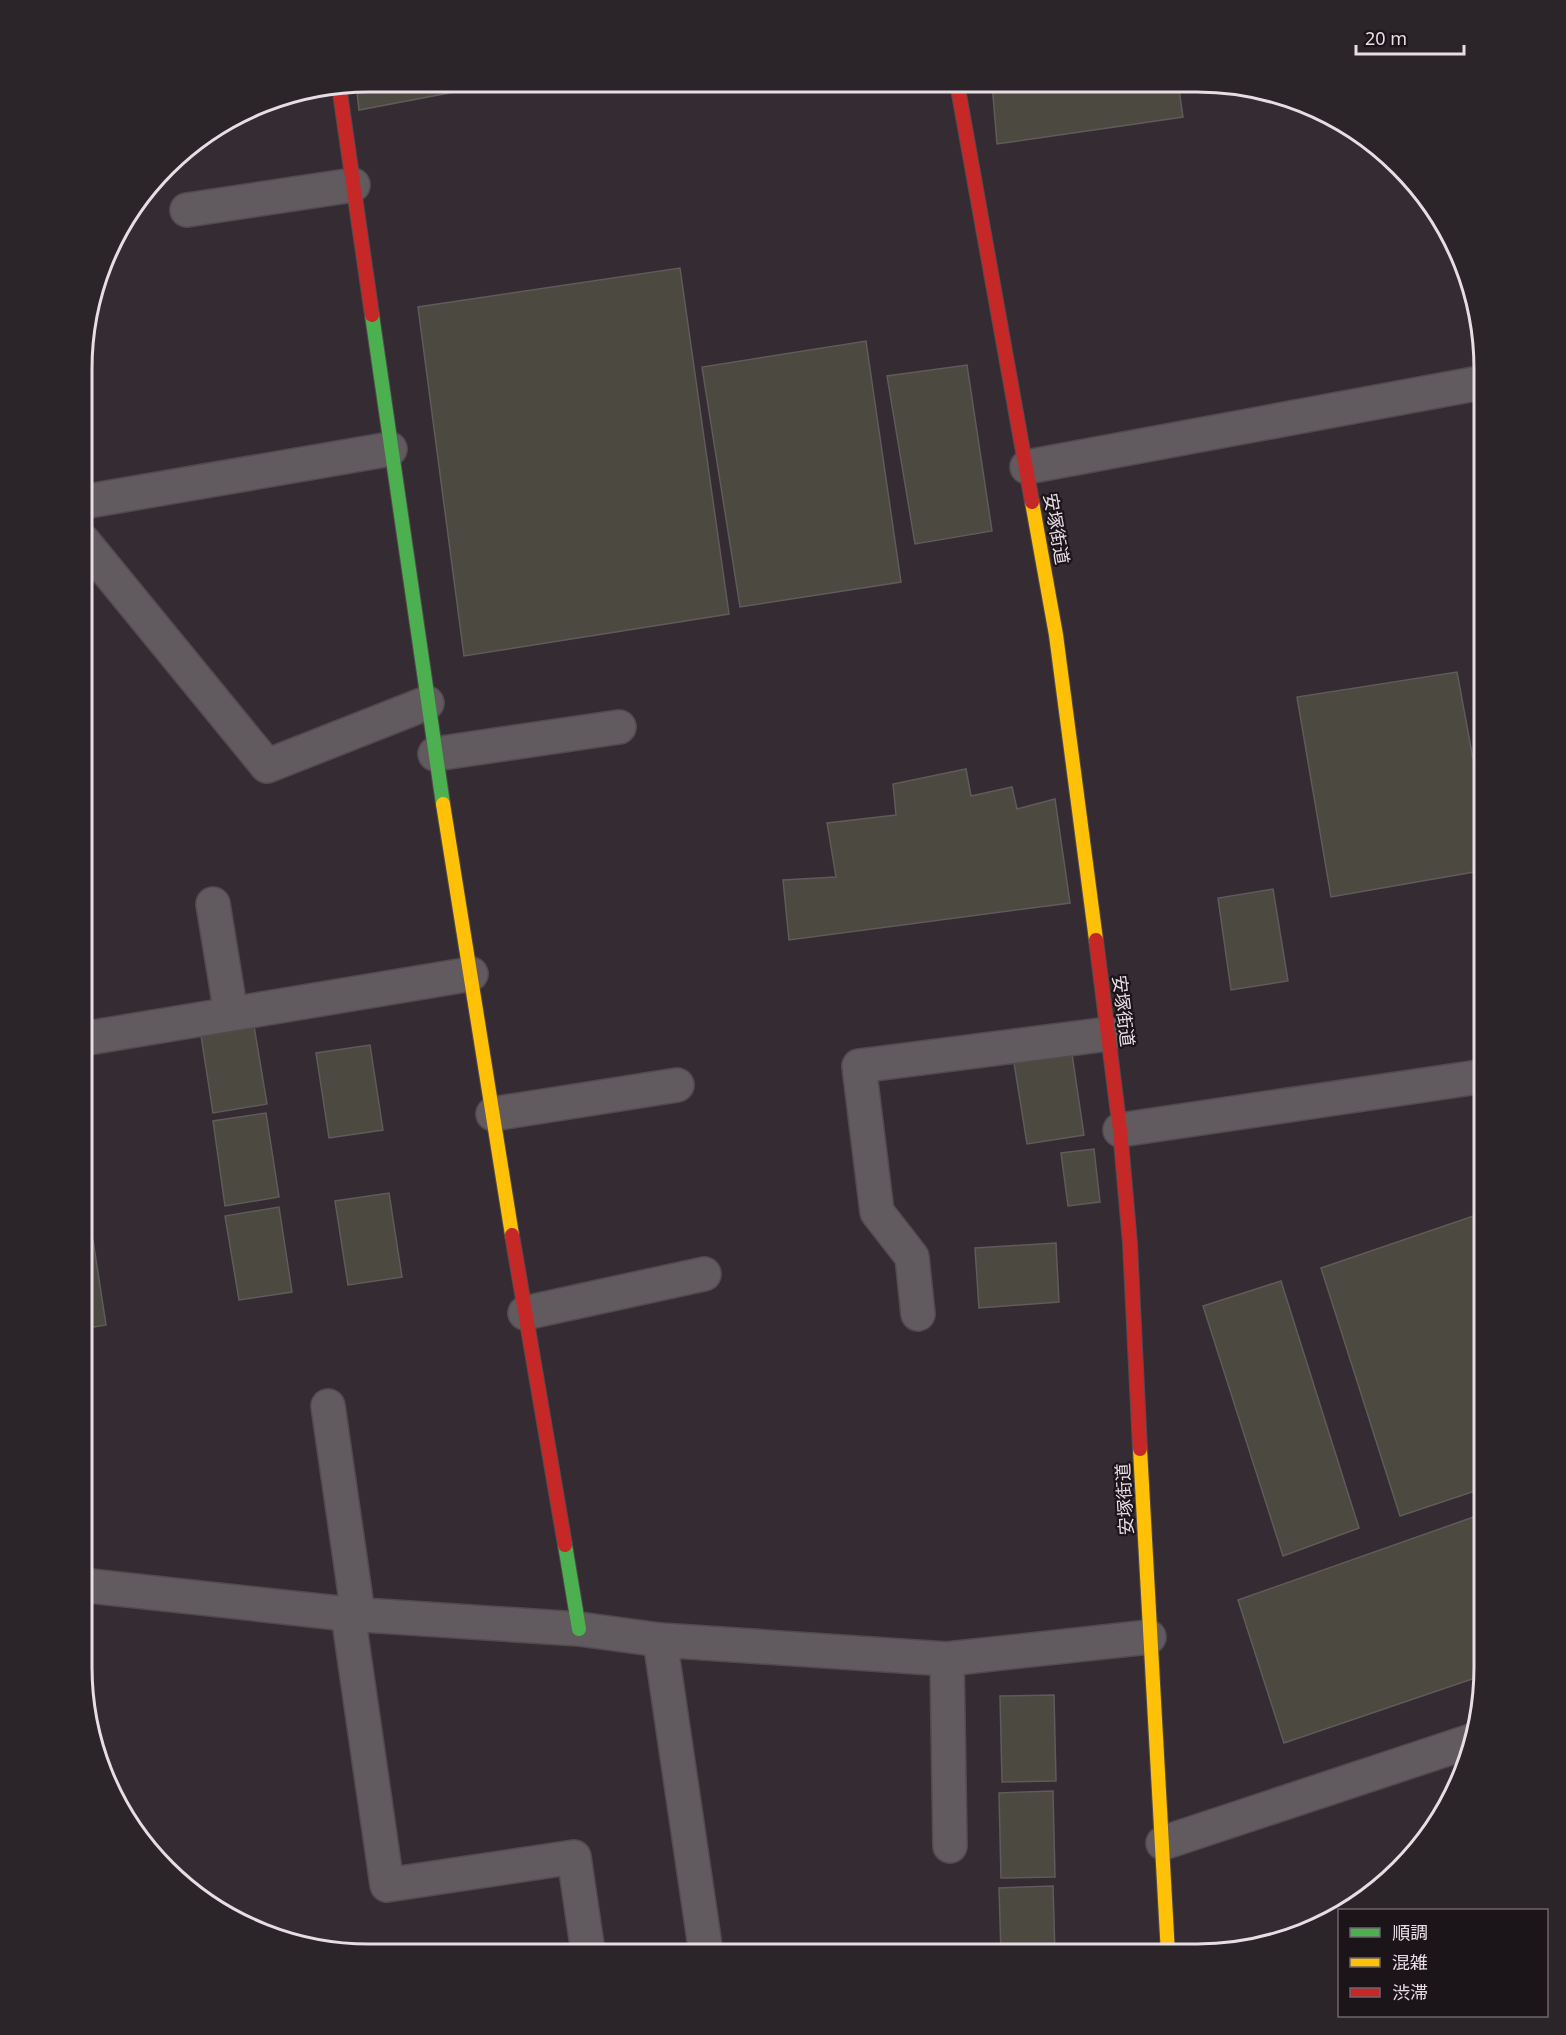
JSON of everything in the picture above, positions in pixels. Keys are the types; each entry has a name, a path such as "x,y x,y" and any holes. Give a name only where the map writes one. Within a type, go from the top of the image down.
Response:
{"main road":[{"name":"安塚街道","path":"959,92 1057,646 1120,1130 1130,1244 1149,1637 1168,1944"},
{"path":"340,93 435,754 525,1313 579,1629"}],"street":[{"path":"187,210 353,185"},
{"path":"1027,467 1474,384"},
{"path":"91,501 390,449"},
{"path":"91,551 267,766 428,703"},
{"path":"435,754 619,727"},
{"path":"213,904 231,1014"},
{"path":"91,1037 471,974"},
{"path":"918,1314 912,1257 877,1212 859,1066 1108,1034"},
{"path":"1120,1130 1474,1078"},
{"path":"493,1114 677,1085"},
{"path":"525,1313 704,1274"},
{"path":"328,1406 387,1885 574,1857 587,1944"},
{"path":"91,1587 353,1614 579,1629 660,1640 947,1659 1149,1637"},
{"path":"660,1640 705,1944"},
{"path":"947,1659 950,1846"},
{"path":"1163,1843 1463,1743"}],"building":[{"path":"357,92 454,92 359,110"},
{"path":"993,92 1179,92 1183,117 997,144"},
{"path":"680,268 729,614 464,656 418,307"},
{"path":"866,341 901,582 740,607 702,367"},
{"path":"967,365 992,531 915,544 887,376"},
{"path":"1457,672 1474,764 1474,872 1331,897 1297,697"},
{"path":"966,769 971,796 1012,787 1017,809 1055,799 1070,903 789,940 783,880 836,877 827,823 896,815 893,784"},
{"path":"1273,889 1288,981 1231,990 1218,898"},
{"path":"253,1020 267,1104 213,1113 200,1029"},
{"path":"370,1045 383,1130 329,1138 316,1053"},
{"path":"1072,1054 1084,1135 1027,1144 1014,1063"},
{"path":"266,1113 279,1197 225,1206 213,1121"},
{"path":"1094,1149 1100,1202 1068,1206 1061,1153"},
{"path":"389,1193 402,1277 348,1285 335,1201"},
{"path":"279,1207 292,1292 239,1300 225,1216"},
{"path":"1474,1216 1474,1491 1400,1516 1321,1268"},
{"path":"91,1240 93,1240 106,1325 91,1328"},
{"path":"1056,1243 1059,1302 979,1308 975,1248"},
{"path":"1281,1281 1359,1528 1283,1556 1203,1306"},
{"path":"1474,1517 1474,1678 1284,1743 1238,1600"},
{"path":"1054,1695 1056,1781 1002,1782 1000,1696"},
{"path":"1053,1791 1055,1877 1001,1878 999,1793"},
{"path":"1053,1886 1055,1944 1001,1944 999,1888"}],"traffic: fast":[{"path":"372,315 443,804"},
{"path":"565,1545 579,1629"}],"traffic: slow":[{"path":"1032,502 1056,635 1096,940"},
{"path":"443,804 512,1235"},
{"path":"1140,1449 1167,1944"}],"traffic: jam":[{"path":"959,92 1032,502"},
{"path":"340,93 372,315"},
{"path":"1096,940 1120,1130 1130,1244 1140,1449"},
{"path":"512,1235 565,1545"}]}
